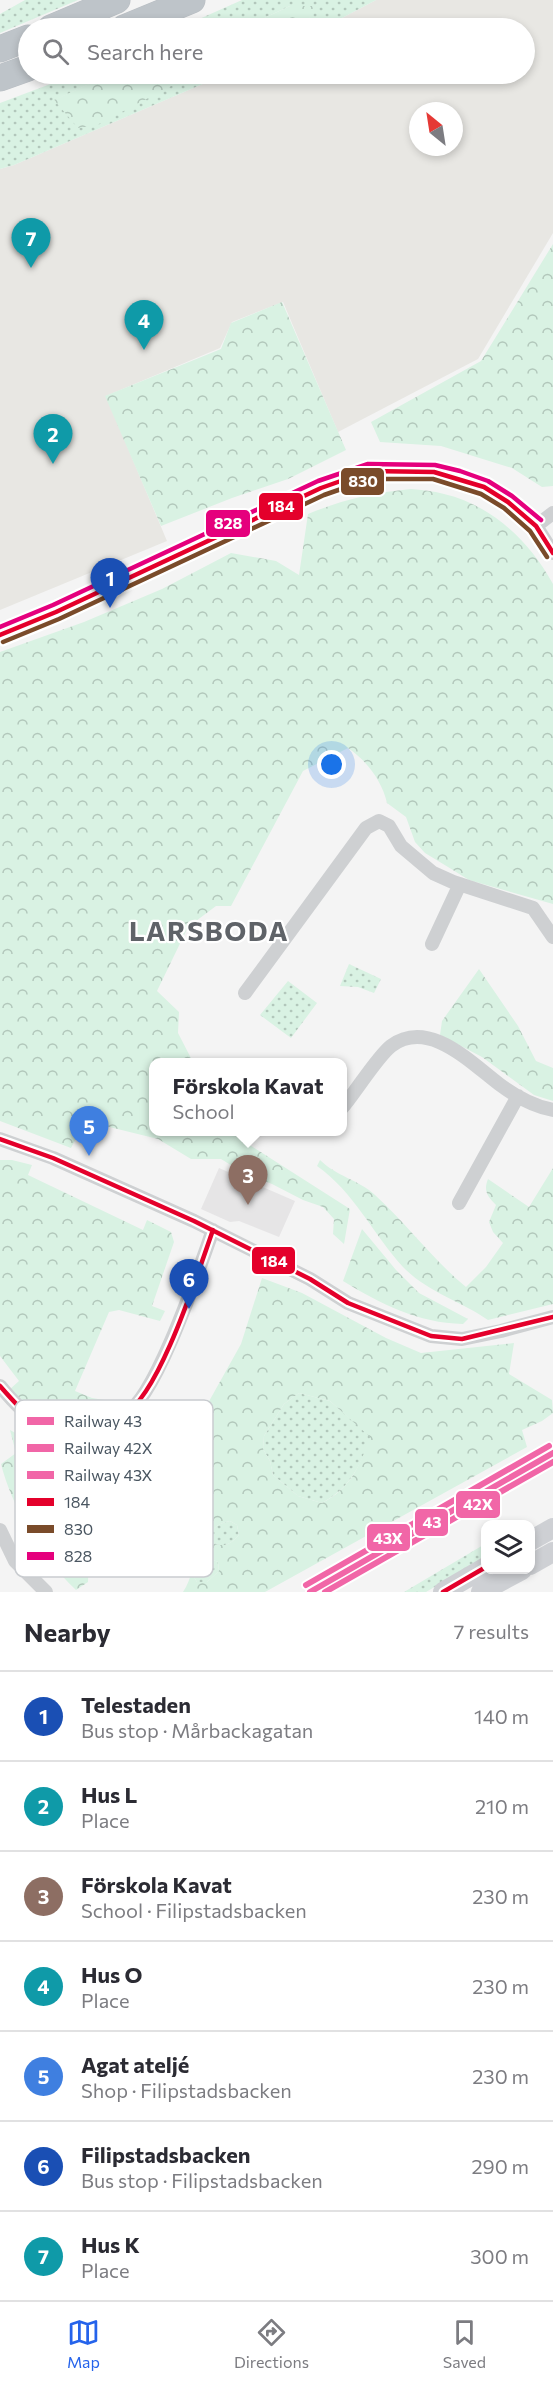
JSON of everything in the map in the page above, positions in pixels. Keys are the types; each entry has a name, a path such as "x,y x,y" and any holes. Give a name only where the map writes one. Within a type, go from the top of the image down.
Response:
{"highway":[{"path":"75,18 117,0"},
{"path":"148,18 192,0"},
{"path":"0,49 18,42"},
{"path":"0,78 18,72"}],"main road":[{"path":"535,1539 553,1528"},
{"path":"535,1563 553,1552"},
{"path":"443,1592 481,1570"},
{"path":"481,1592 513,1574"}],"street":[{"path":"0,635 56,612 321,488 369,471 434,472 484,487 508,502 536,526 553,553"},
{"path":"536,526 553,513"},
{"path":"245,993 366,828 379,821 389,826 401,846 433,873 533,908 553,938"},
{"path":"432,944 460,884"},
{"path":"347,1102 389,1048 400,1040 419,1035 459,1052 501,1085 537,1107 553,1110"},
{"path":"459,1203 518,1096"},
{"path":"0,1139 53,1158 213,1230 310,1279 348,1303 430,1336 462,1339 501,1332 553,1317"},
{"path":"142,1400 151,1384 187,1302 213,1230"},
{"path":"0,1386 15,1402"},
{"path":"0,1530 15,1561"},
{"path":"31,1577 46,1592"}],"shaded area":[{"path":"376,0 553,0 553,233 478,359 338,432 283,302 232,322 220,348 106,396 167,541 0,610 0,169 203,84 535,84 535,18 342,18"},
{"path":"219,1168 295,1201 279,1237 239,1221 230,1222 201,1209"}],"green space":[{"path":"25,0 78,0 35,18 18,18 18,25 0,33 0,14"},
{"path":"242,0 376,0 342,18 309,18 316,6 290,6 264,18 202,18"},
{"path":"290,6 317,6 310,18 264,18"},
{"path":"50,84 89,84 55,100 148,97 174,84 203,84 0,169 0,103"},
{"path":"89,84 175,84 97,125 78,128 54,100"},
{"path":"553,244 553,486 542,487 512,468 441,446 380,442 371,422 481,361"},
{"path":"282,302 346,450 288,479 161,526 105,396 221,349 231,323"},
{"path":"411,489 436,492 462,499 478,507 494,516 521,540 553,584 553,904 469,880 425,853 415,842 406,817 387,803 373,772 348,748 303,771 231,906 216,906 188,927 157,991 179,1012 178,1033 191,1058 149,1058 149,1136 242,1136 248,1144 350,1209 344,1244 333,1234 334,1219 323,1207 242,1172 221,1159 191,1159 158,1139 85,1121 71,1148 0,1121 0,652 84,622 162,589 231,553 276,561 299,575 308,514 334,504 384,492"},
{"path":"349,964 381,979 374,993 358,987 340,986"},
{"path":"479,969 518,1026 536,1061 553,1068 553,1101 534,1095 482,1057 440,1035 442,1021"},
{"path":"288,981 317,1003 291,1038 260,1015"},
{"path":"0,1160 12,1160 32,1165 28,1175 143,1230 147,1220 171,1232 174,1242 152,1306 165,1311 160,1321 119,1310 109,1312 75,1391 104,1400 18,1400 9,1390 19,1381 0,1356"},
{"path":"320,1160 375,1195 466,1287 486,1267 503,1243 493,1232 489,1222 496,1205 487,1194 488,1179 529,1207 553,1168 553,1304 488,1320 433,1290 403,1267 342,1188 317,1166"},
{"path":"362,1229 396,1270 419,1293 468,1319 463,1324 446,1323 415,1316 371,1297 343,1281"},
{"path":"262,1278 302,1293 386,1338 421,1353 514,1343 509,1374 552,1400 553,1413 522,1430 527,1447 265,1592 183,1592 190,1577 194,1577 197,1582 207,1582 219,1571 218,1562 213,1560 213,1543 227,1544 239,1535 237,1525 230,1521 213,1530 213,1400 210,1400 241,1344","holes":["299,1393 330,1401 370,1437 353,1476 340,1491 322,1503 298,1496 273,1475 270,1461 263,1449 264,1436 284,1404"]},
{"path":"299,1393 330,1401 371,1437 353,1475 340,1490 322,1503 298,1496 273,1475 270,1461 263,1449 264,1436 284,1404"},
{"path":"10,1430 15,1433 15,1449"},
{"path":"15,1454 15,1502 6,1481 1,1464"},
{"path":"230,1521 237,1525 239,1535 227,1544 213,1543 213,1529"},
{"path":"481,1546 481,1559 426,1592 404,1592"},
{"path":"213,1560 218,1562 219,1571 213,1576"},
{"path":"64,1577 88,1577 88,1582 76,1590"},
{"path":"194,1577 212,1577 207,1582 197,1582"}],"rail line":[{"name":"43X","path":"306,1585 549,1446"},
{"name":"43","path":"310,1592 553,1453"},
{"name":"42X","path":"325,1592 553,1462"}],"transit line":[{"name":"828","path":"0,627 53,605 318,481 368,464 435,465 460,471 488,481 512,496 541,520"},
{"name":"184","path":"0,635 56,612 321,488 369,471 434,472 484,487 508,502 536,526 553,553"},
{"name":"830","path":"3,642 59,619 324,495 370,479 433,479 481,494 504,508 530,531 547,557"},
{"name":"184","path":"0,1139 53,1158 194,1221 310,1279 348,1303 431,1336 462,1339 553,1317"},
{"name":"184","path":"139,1400 151,1384 164,1359 188,1301 213,1230"},
{"name":"184","path":"0,1386 15,1403"},
{"name":"184","path":"443,1592 481,1570"}],"place":[{"name":"Hus K","path":"31,268"},
{"name":"Hus O","path":"144,350"},
{"name":"Hus L","path":"53,464"},
{"name":"Telestaden","path":"110,608"},
{"name":"Agat ateljé","path":"89,1156"},
{"name":"Förskola Kavat","path":"248,1205"},
{"name":"Filipstadsbacken","path":"189,1309"}],"district":[{"name":"LARSBODA","path":"209,932"}]}
